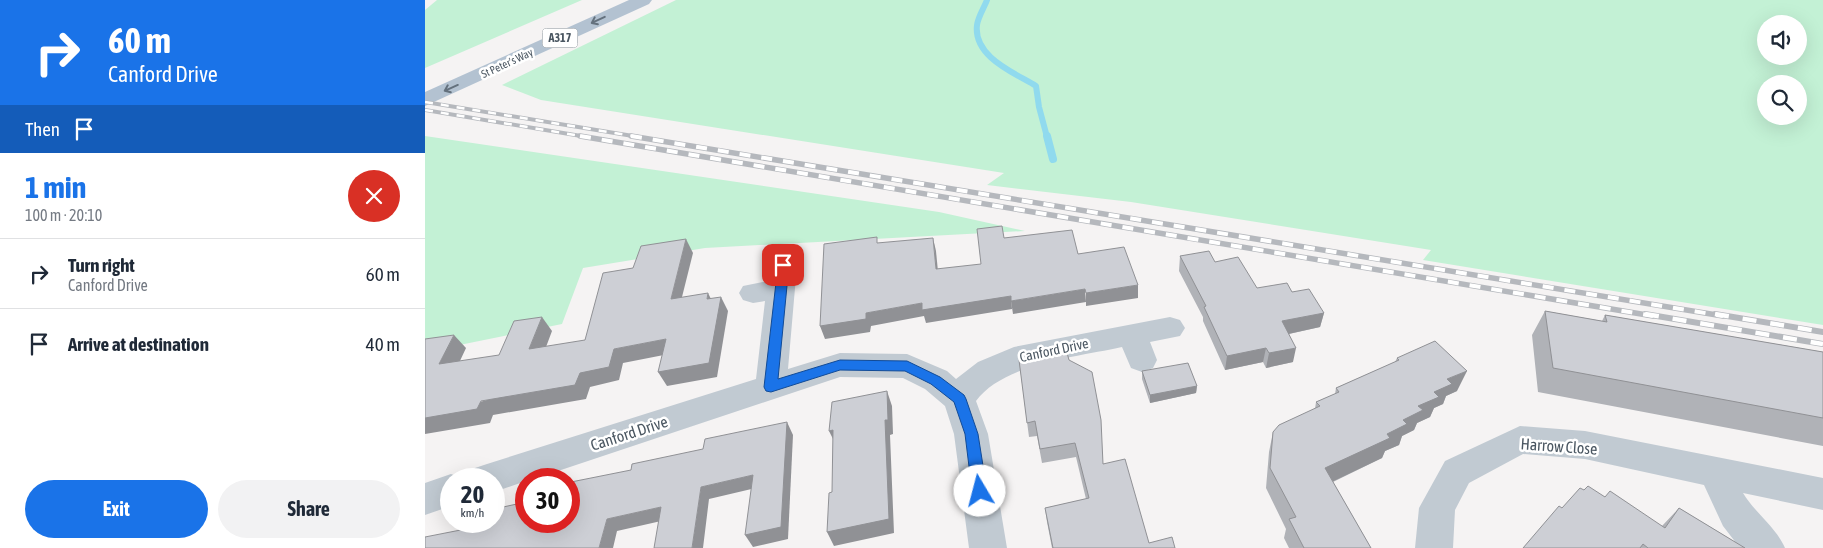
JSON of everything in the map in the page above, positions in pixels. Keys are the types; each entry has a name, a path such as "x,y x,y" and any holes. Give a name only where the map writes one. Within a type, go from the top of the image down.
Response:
{"main road":[{"name":"St Peter's Way","path":"499,47 604,0"},
{"name":"St Peter's Way","path":"425,100 643,0"},
{"path":"425,80 447,70"}],"street":[{"path":"753,293 782,276 771,387"},
{"name":"Canford Drive","path":"505,473 840,365 880,364 907,366 936,380 959,399 969,386 989,371 1014,359 1137,347 1170,328"},
{"path":"959,399 971,434 988,548"},
{"name":"Harrow Close","path":"1434,548 1437,508 1457,472 1520,440 1585,445 1823,494"},
{"path":"1718,472 1722,492 1733,510 1754,538 1766,548"},
{"path":"425,499 440,494"}],"green space":[{"path":"437,0 582,0 425,68 425,10"},
{"path":"676,0 1823,0 1823,325 1423,260 1431,250 1131,202 987,185 1004,173 541,100 502,85"},
{"path":"425,136 939,212 1025,231 705,248 583,268 562,324 425,352"}],"building":[{"path":"1002,226 1004,238 1072,230 1078,254 1124,247 1138,285 1086,293 1085,289 1011,301 1011,296 922,310 922,303 866,313 866,319 820,326 824,244 877,237 877,243 933,238 936,269 981,264 977,229"},
{"path":"686,239 671,299 708,293 707,299 721,297 709,363 658,372 666,339 614,349 609,367 580,373 575,385 481,401 477,409 425,418 425,339 454,335 439,364 499,355 514,321 542,317 529,349 585,340 603,273 633,268 641,246"},
{"path":"1209,251 1215,262 1238,257 1257,288 1287,283 1292,292 1309,289 1324,313 1282,321 1296,348 1269,353 1266,348 1227,356 1204,307 1206,306 1180,256"},
{"path":"1545,311 1607,322 1605,315 1823,352 1823,418 1553,368"},
{"path":"1435,341 1467,371 1447,379 1452,384 1434,392 1439,397 1418,406 1423,410 1403,420 1407,424 1387,434 1390,438 1325,468 1371,548 1304,548 1289,519 1296,517 1270,468 1273,432 1279,425 1320,406 1316,402 1339,392 1336,388 1399,360 1397,358"},
{"path":"1066,349 1069,360 1092,372 1101,420 1103,464 1125,459 1149,543 1172,537 1175,548 1053,548 1045,508 1089,498 1075,443 1040,449 1035,421 1027,423 1019,360"},
{"path":"1188,363 1197,386 1150,395 1142,371"},
{"path":"887,391 888,420 885,420 889,519 827,532 829,493 832,492 833,430 829,431 832,402"},
{"path":"787,422 781,527 745,535 753,475 701,487 692,548 654,548 661,507 607,519 599,548 425,548 425,537 445,533 505,533 505,507 515,504 515,533 580,533 580,480 631,470 632,464 703,449 705,439"},
{"path":"1588,486 1605,497 1610,491 1665,528 1679,508 1745,548 1648,548 1643,544 1640,548 1523,548 1559,506 1562,508 1580,488 1584,490"}],"waterway":[{"path":"987,0 977,25 978,36 982,46 997,63 1036,86 1047,137"},
{"path":"1047,136 1053,159"}],"railway":[{"path":"425,102 639,137"},
{"path":"425,110 587,137"},
{"path":"580,136 1653,316"},
{"path":"631,136 1723,316"},
{"path":"1645,314 1823,344"},
{"path":"1715,314 1823,332"}],"route":[{"path":"783,265 771,387 840,365 880,364 907,366 936,380 959,399 971,434 980,491"}]}
